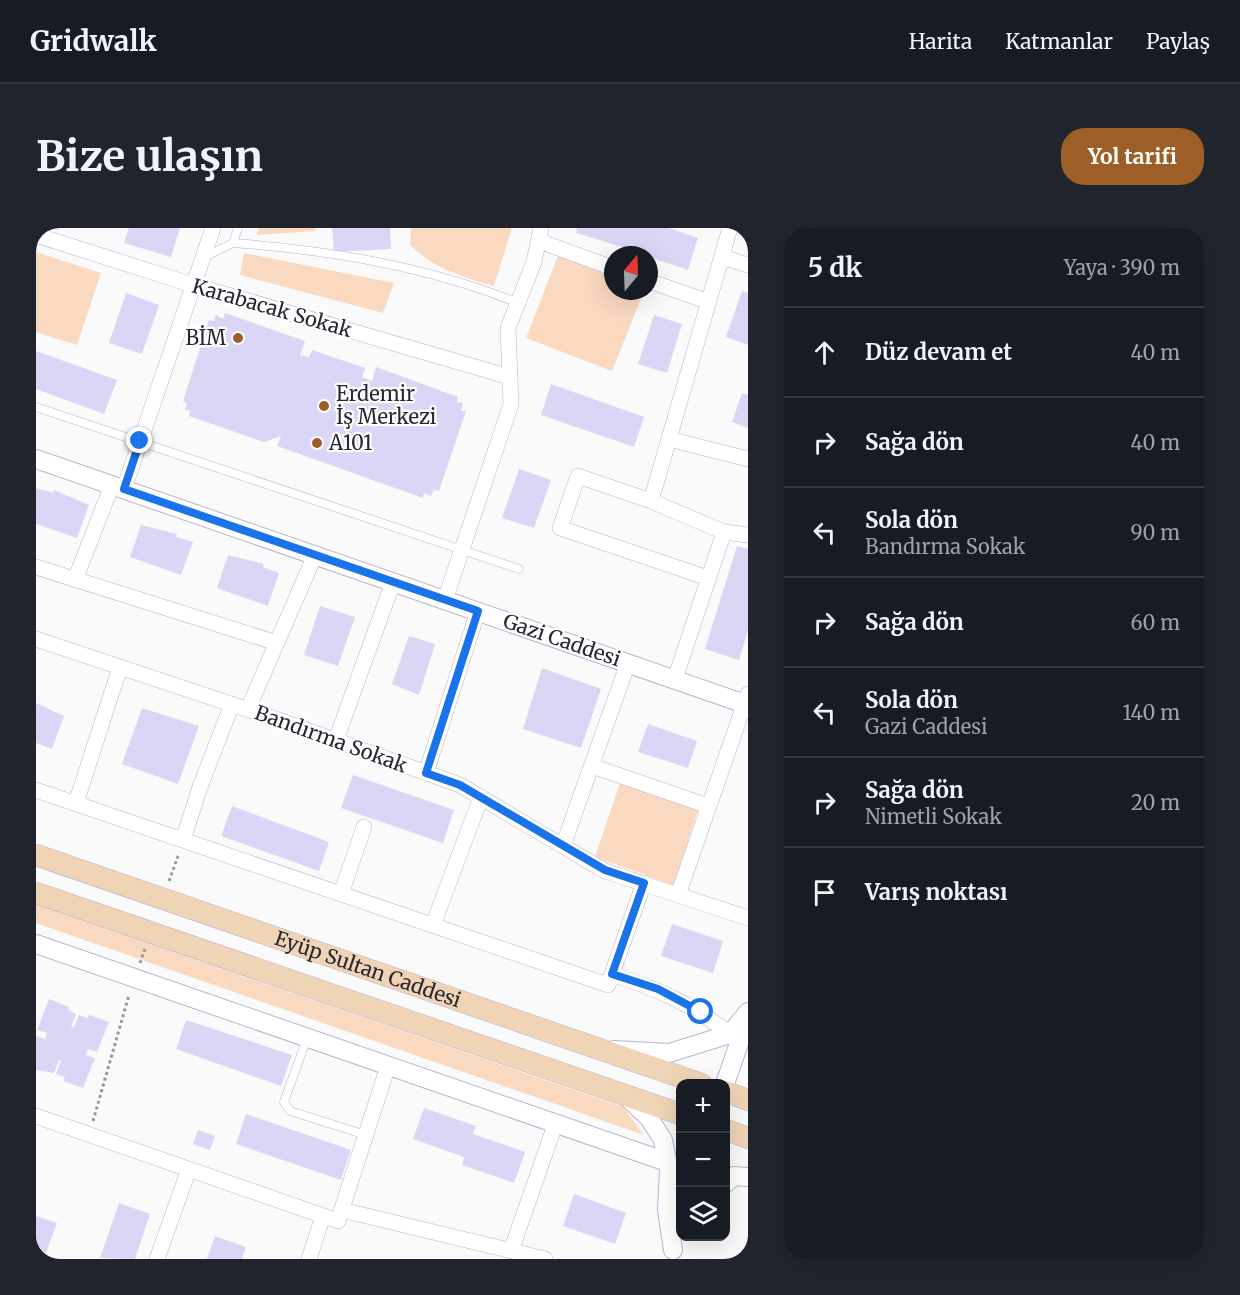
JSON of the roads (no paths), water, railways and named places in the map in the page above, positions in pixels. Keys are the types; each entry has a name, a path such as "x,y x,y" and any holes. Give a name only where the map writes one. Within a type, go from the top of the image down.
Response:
{"main road":[{"name":"Eyüp Sultan Caddesi","path":"36,855 689,1079"},
{"name":"Eyüp Sultan Caddesi","path":"36,893 676,1112"},
{"path":"730,1093 748,1100"},
{"path":"730,1131 748,1138"}],"street":[{"path":"75,579 140,441 213,228"},
{"path":"651,501 730,228"},
{"name":"Karabacak Sokak","path":"36,235 193,285 510,377"},
{"path":"446,600 511,404 508,328 534,262 540,235 604,264"},
{"path":"722,257 748,266"},
{"path":"658,284 709,302"},
{"path":"669,439 748,459"},
{"name":"Gazi Caddesi","path":"36,459 675,679 746,700"},
{"path":"708,578 560,528 579,476 651,501 723,532 748,535"},
{"path":"675,679 723,532"},
{"path":"248,710 315,555"},
{"path":"36,567 277,643"},
{"path":"336,740 393,582"},
{"path":"426,773 478,611"},
{"name":"Bandırma Sokak","path":"36,639 232,704 460,785 605,870 748,918"},
{"path":"563,846 628,663"},
{"path":"76,803 120,667"},
{"path":"678,895 746,700"},
{"path":"183,840 200,787 232,704"},
{"path":"592,766 708,806"},
{"path":"36,790 608,985 644,883"},
{"path":"433,925 481,797"},
{"path":"341,894 364,827"},
{"path":"36,945 667,1162"},
{"path":"612,974 658,989 701,1012 730,1034"},
{"path":"600,1048 669,1053 730,1034 748,1012"},
{"path":"726,1079 748,1019"},
{"path":"36,1116 338,1221 388,1066"},
{"path":"626,1096 649,1118 663,1140 667,1162 667,1210 676,1249"},
{"path":"511,1251 555,1125"},
{"path":"157,1259 189,1169"},
{"path":"730,1180 734,1176 748,1177"},
{"path":"342,1210 545,1259"},
{"path":"309,1259 323,1216"}],"lane":[{"path":"233,243 238,228"},
{"path":"202,258 233,243 301,248 406,268 470,284 518,303"},
{"path":"36,408 519,569"},
{"path":"307,1038 284,1102 290,1111 366,1135"}],"place":[{"name":"BİM","path":"238,338"},
{"name":"Erdemir İş Merkezi","path":"324,406"},
{"name":"A101","path":"317,443"}]}
